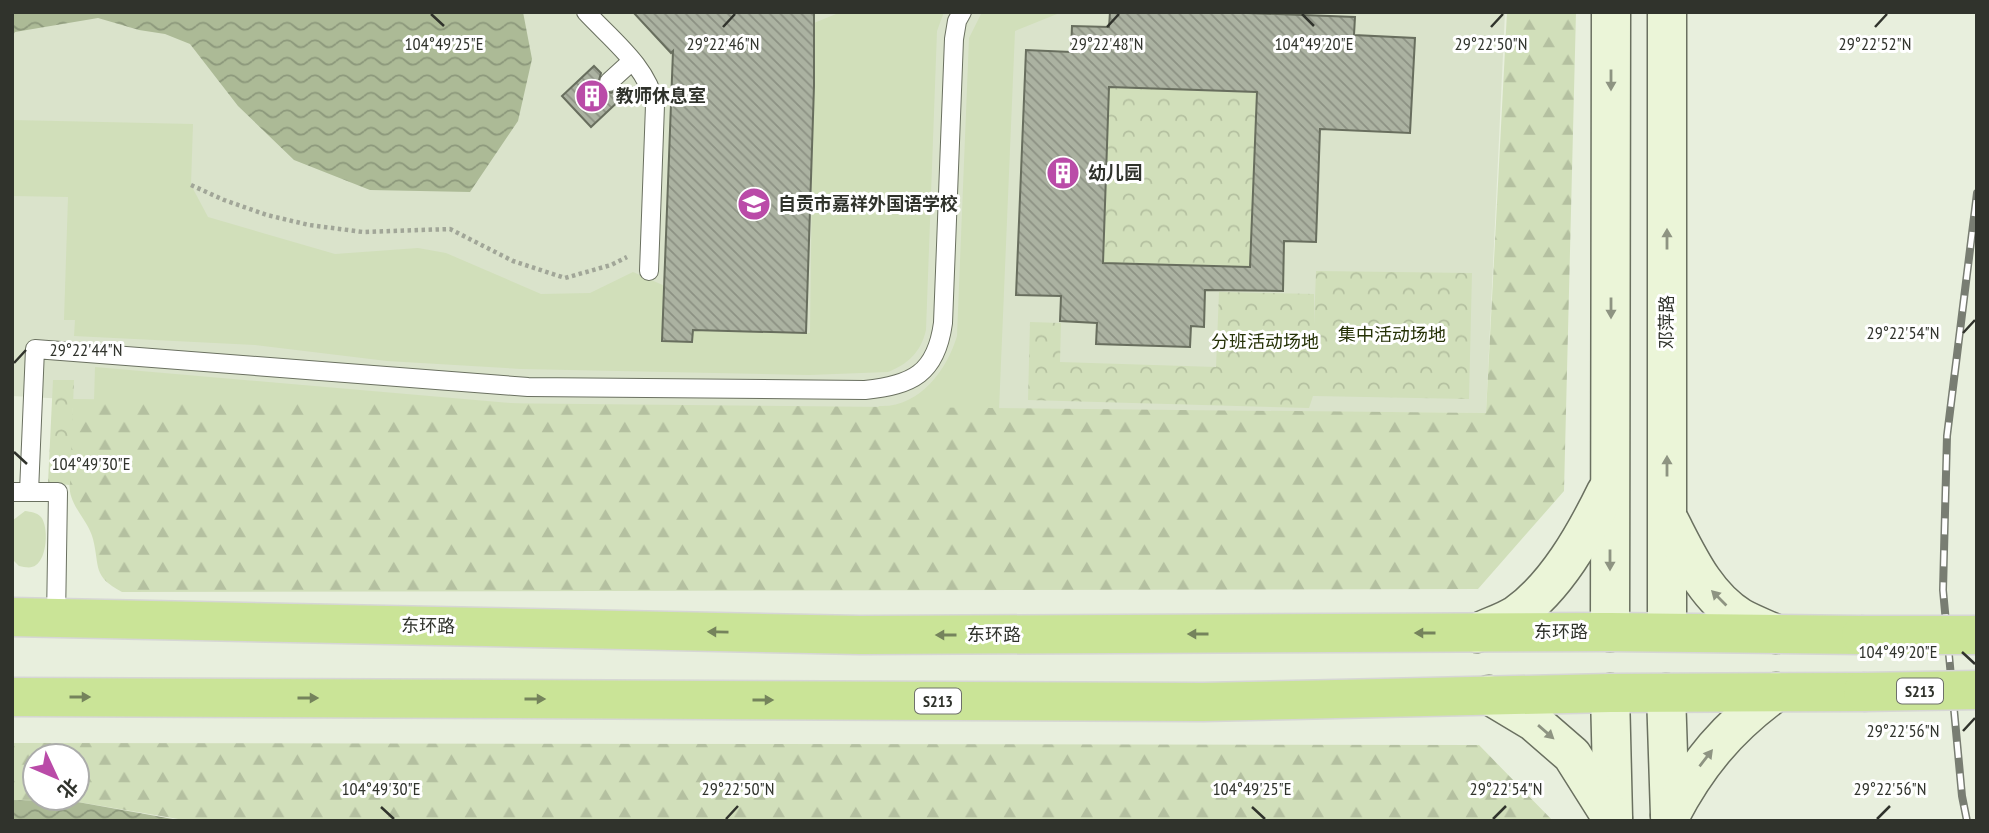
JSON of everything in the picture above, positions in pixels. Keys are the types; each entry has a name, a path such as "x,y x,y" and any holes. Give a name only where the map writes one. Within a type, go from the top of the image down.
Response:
{"highway":[{"name":"东环路","path":"12,617 860,635 1610,632 1977,635"},
{"name":"S213","path":"12,696 1203,702 1610,693 1977,690"}],"main road":[{"path":"1610,632 1611,12"},
{"name":"邓萍路","path":"1667,12 1667,632"},
{"path":"1477,633 1516,615 1543,590 1582,540 1610,484"},
{"path":"1667,516 1693,568 1716,596 1739,617 1776,634"},
{"path":"1670,818 1689,780 1717,744 1746,714 1776,692"},
{"path":"1610,693 1613,820"},
{"path":"1666,693 1670,818"},
{"path":"1489,695 1534,722 1572,755 1613,820"}],"lane":[{"path":"586,12 647,79 655,105 649,271"},
{"path":"56,619 58,492 20,492 35,349 528,387 865,390 892,387 919,374 940,343 943,323 954,39 957,21 962,12"},
{"path":"609,82 632,61"}],"path":[{"path":"191,185 256,211 309,225 363,232 450,229 513,261 565,278 611,265 649,247"}],"shaded area":[{"name":"自贡市嘉祥外国语学校","path":"12,12 1505,12 1486,413 194,406 12,396"}],"green space":[{"path":"841,12 944,12 937,31 926,330 921,345 913,356 888,372 809,375 521,369 387,361 255,345 74,336 75,320 64,320 68,197 13,196 12,201 12,120 193,124 191,185 208,217 335,254 418,248 446,253 541,294 590,293 633,272 665,286 662,342 692,342 693,330 810,333 814,23"},
{"path":"982,12 1062,12 1015,31 999,410 877,409 879,406 907,401 919,394 946,362 957,336 969,38"},
{"path":"1507,12 1576,12 1564,491 1478,589 122,592 101,576 91,533 71,496 69,464 73,399 1486,413"},
{"path":"1109,87 1258,92 1250,267 1103,263"},
{"path":"1316,271 1472,273 1469,399 1313,396 1309,408 1028,400 1030,322 1061,323 1060,362 1216,367 1219,292 1314,294 1314,325"},
{"path":"95,367 521,404 94,401"},
{"path":"53,380 74,380 70,485 48,483"},
{"path":"25,511 41,517 46,535 43,556 36,565 30,567 19,566 12,559 12,521"},
{"path":"12,743 21,743 21,800 12,800"},
{"path":"91,743 1479,745 1553,821 190,821 91,804"}],"water":[{"path":"12,12 523,12 532,59 518,121 470,192 370,190 294,160 238,106 190,44 165,34 139,30 98,18 15,32 12,37"},
{"path":"12,800 21,800 21,812 91,812 91,804 184,821 12,821"}],"building":[{"path":"633,12 814,12 806,333 693,330 692,342 662,341 673,51 671,53"},
{"name":"幼儿园","path":"1110,12 1221,12 1355,17 1354,35 1415,38 1410,133 1320,129 1316,242 1284,241 1283,291 1205,290 1204,327 1191,326 1190,347 1096,344 1097,323 1060,321 1061,296 1016,295 1026,50 1071,52 1072,26 1109,27","holes":["1109,87 1257,92 1250,267 1103,263"]},
{"name":"教师休息室","path":"594,66 601,73 598,84 601,90 611,93 617,90 623,97 591,127 562,96"}],"railway":[{"path":"1967,821 1962,796 1943,590 1947,436 1977,193"}],"place":[{"name":"教师休息室","path":"592,96"},
{"name":"幼儿园","path":"1063,173"},
{"name":"自贡市嘉祥外国语学校","path":"754,204"}],"park label":[{"name":"集中活动场地","path":"1392,335"},
{"name":"分班活动场地","path":"1265,342"}]}
